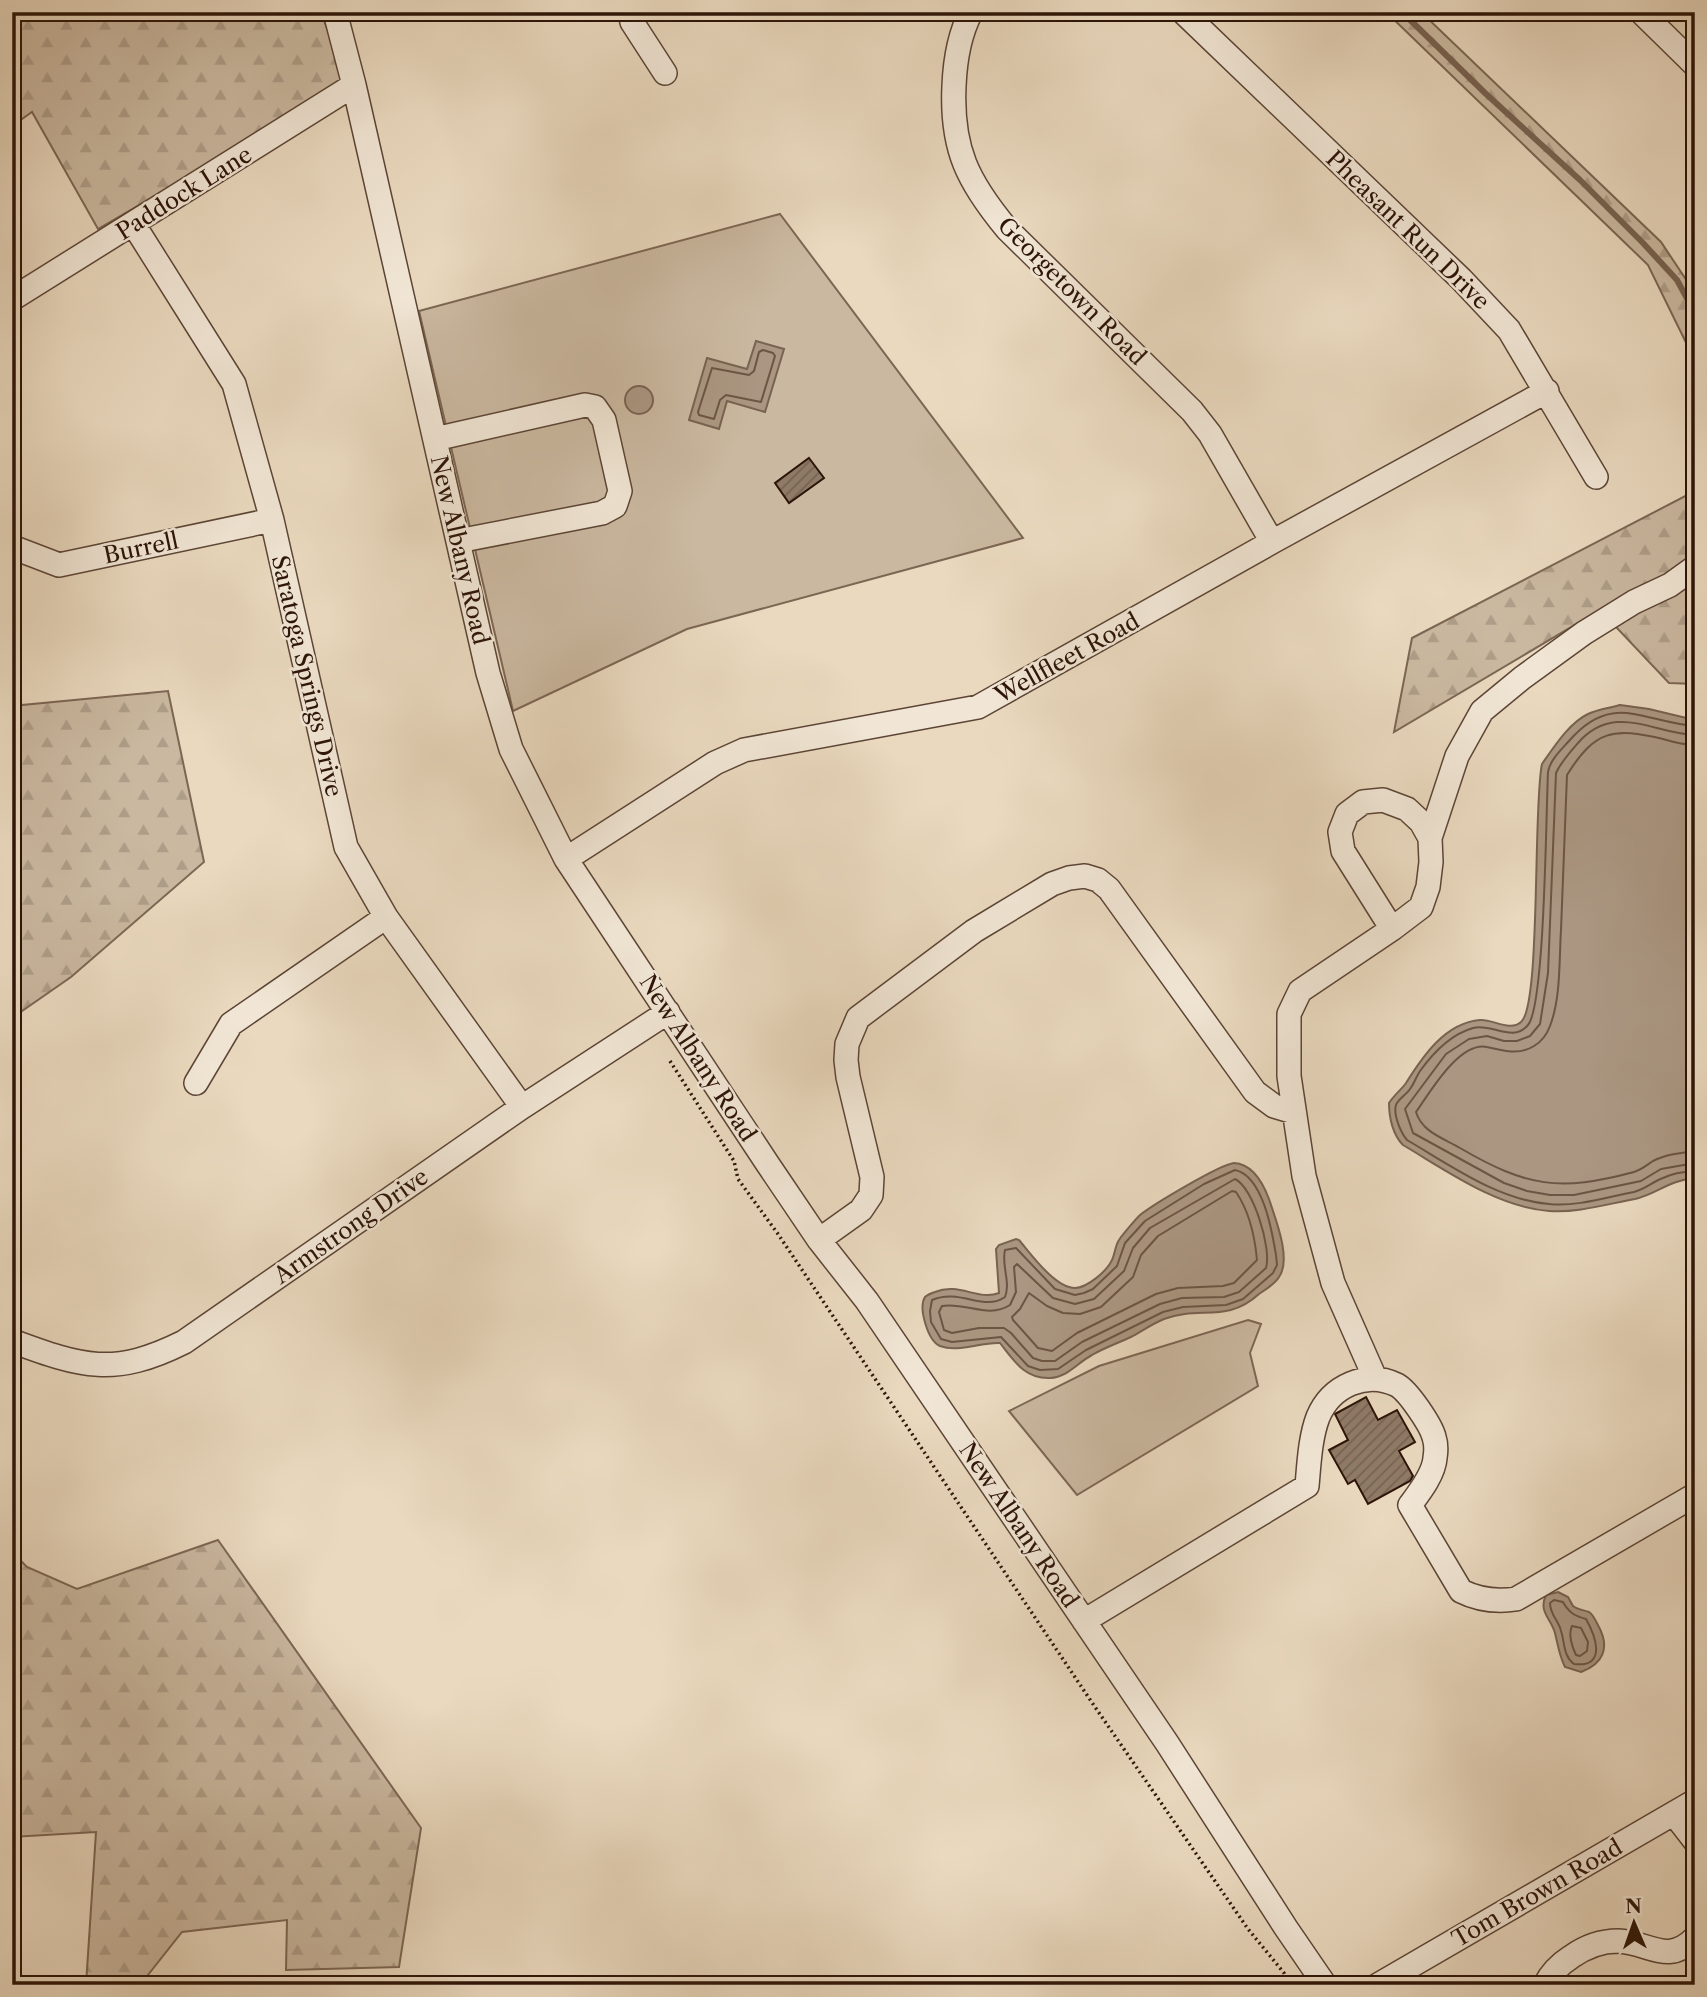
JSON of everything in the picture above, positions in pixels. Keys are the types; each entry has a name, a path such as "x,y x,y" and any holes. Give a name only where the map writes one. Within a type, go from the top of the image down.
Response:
{"street":[{"name":"New Albany Road","path":"335,12 488,673 511,749 566,859 819,1240 867,1301 1084,1621 1325,1985"},
{"path":"630,12 632,22 665,73"},
{"name":"Georgetown Road","path":"971,12 964,25 954,68 953,111 956,138 967,171 984,201 1007,229 1192,411 1210,434 1272,542"},
{"name":"Pheasant Run Drive","path":"1183,12 1461,279 1509,330 1596,477"},
{"path":"1641,12 1695,65"},
{"name":"Paddock Lane","path":"12,299 354,85"},
{"name":"Saratoga Springs Drive","path":"134,225 234,384 272,520 346,847 386,917 522,1107"},
{"name":"Wellfleet Road","path":"566,859 715,763 744,750 978,707 1547,391"},
{"path":"435,439 584,405 595,407 604,420 620,491 615,506 602,513 458,541"},
{"name":"Burrell","path":"12,547 60,565 272,520"},
{"path":"1375,1378 1333,1283 1304,1176 1289,1076 1289,1014 1300,991 1421,907 1428,887 1430,838 1457,756 1482,711 1521,678 1584,633 1634,602 1670,585 1695,567"},
{"path":"1392,929 1343,850 1340,832 1347,814 1363,802 1383,800 1407,809 1421,822 1430,838"},
{"path":"819,1240 861,1210 871,1195 872,1177 846,1060 847,1044 858,1018 974,931 1036,893 1069,878 1085,876 1098,880 1109,889 1255,1092 1274,1106 1294,1112"},
{"path":"196,1083 231,1024 386,917"},
{"name":"Armstrong Drive","path":"12,1341 54,1357 89,1365 123,1364 154,1357 184,1342 522,1107 668,1012"},
{"path":"1084,1621 1307,1486 1318,1417 1332,1395 1354,1381 1375,1378 1400,1386 1424,1417 1434,1438 1435,1461 1410,1505 1461,1591 1475,1598 1498,1601 1516,1599 1695,1495"},
{"name":"Tom Brown Road","path":"1378,1985 1695,1801"},
{"path":"1674,1814 1695,1841"},
{"path":"1545,1985 1553,1972 1569,1958 1601,1943 1626,1942 1664,1952 1676,1951 1695,1938"}],"path":[{"path":"670,1061 734,1161 738,1180 778,1234 1183,1836 1248,1929 1284,1973 1288,1985"}],"green space":[{"path":"12,12 321,12 347,84 98,229 32,112 12,126"},
{"path":"1386,12 1421,12 1661,242 1695,293 1695,361 1648,265"},
{"path":"780,214 1023,538 687,629 513,711 419,311"},
{"path":"1695,491 1695,684 1669,683 1600,610 1394,732 1412,638"},
{"path":"168,691 204,862 71,977 12,1018 12,706"},
{"path":"1248,1320 1261,1324 1250,1353 1258,1386 1077,1495 1009,1411 1099,1366"},
{"path":"218,1540 421,1828 399,1967 286,1970 287,1920 182,1932 140,1985 86,1985 96,1832 12,1837 12,1552 27,1567 77,1589"}],"water":[{"path":"756,341 784,349 765,412 727,401 719,429 689,420 707,358 747,369"},
{"path":"639,386 649,390 653,400 649,410 639,414 629,410 625,400 629,390"},
{"path":"1620,705 1695,720 1695,1178 1678,1181 1643,1197 1592,1208 1549,1211 1530,1208 1510,1203 1473,1186 1403,1145 1392,1126 1389,1103 1436,1042 1456,1027 1480,1020 1512,1026 1521,1022 1527,1008 1534,944 1542,764 1574,723 1588,714"},
{"path":"1234,1163 1252,1171 1264,1187 1283,1249 1283,1269 1279,1277 1247,1303 1235,1309 1189,1313 1164,1319 1097,1352 1062,1375 1050,1378 1041,1378 1027,1372 1000,1343 947,1348 936,1343 928,1331 923,1302 925,1297 932,1293 952,1289 984,1295 999,1293 996,1249 999,1245 1019,1240 1052,1277 1067,1287 1080,1287 1091,1282 1106,1269 1119,1240 1140,1215 1201,1177"},
{"path":"1558,1592 1568,1597 1573,1606 1591,1613 1602,1635 1604,1648 1599,1660 1581,1672 1565,1667 1553,1628 1544,1611 1546,1595"}],"building":[{"path":"809,458 824,478 789,503 775,483"},
{"path":"1366,1397 1378,1420 1397,1410 1415,1442 1399,1451 1413,1476 1410,1481 1368,1504 1355,1480 1348,1484 1329,1450 1348,1440 1335,1414"}],"waterway":[{"path":"1402,12 1643,243 1677,280 1695,313"}]}
